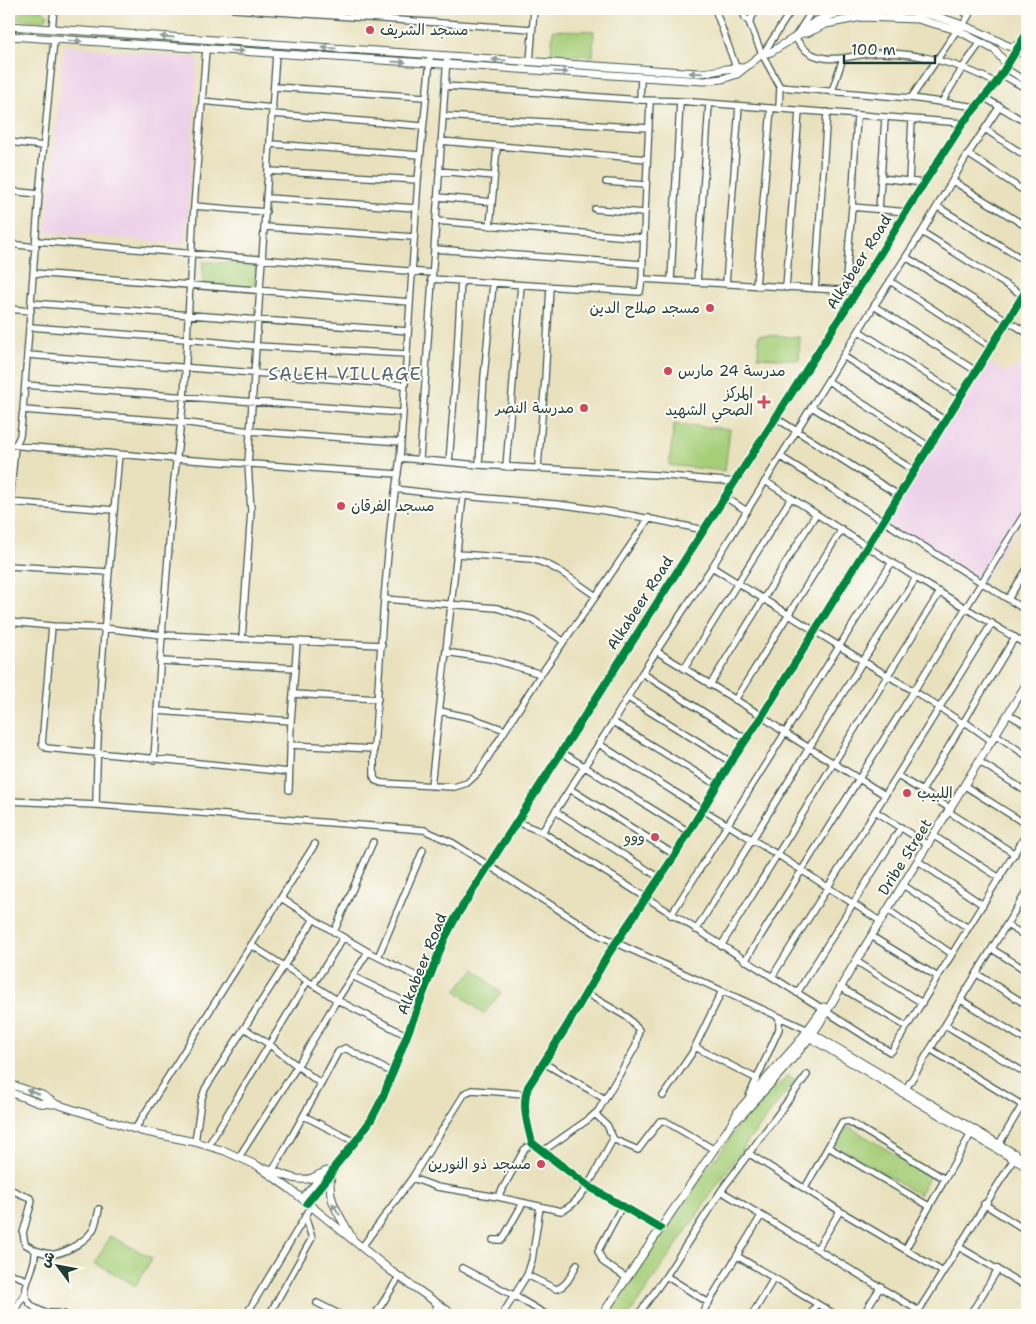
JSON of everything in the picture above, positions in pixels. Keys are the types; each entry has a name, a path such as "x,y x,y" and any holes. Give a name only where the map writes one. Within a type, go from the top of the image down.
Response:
{"street":[{"path":"52,29 54,9"},
{"path":"234,9 293,11 532,29"},
{"path":"530,62 534,9"},
{"path":"715,9 739,69"},
{"path":"742,9 762,54 780,87 779,109"},
{"path":"749,22 757,9"},
{"path":"762,54 792,9"},
{"path":"813,9 798,35 802,48 811,55 826,59 878,53 912,56 962,67 996,82"},
{"path":"798,35 804,28 833,11 869,9"},
{"path":"889,9 918,12 964,25 1006,45 1018,48 1027,57"},
{"path":"959,9 969,15"},
{"path":"964,25 973,9"},
{"path":"9,36 704,81 722,79 762,54 798,35 826,24 862,17 917,19 957,30 995,50 1005,69 1027,89"},
{"path":"9,26 698,73 739,69"},
{"path":"911,98 957,30"},
{"name":"Alkabeer Road","path":"307,1203 371,1120 383,1098 444,940 457,915 857,292 924,183 963,123 985,98 1005,69 1027,33"},
{"path":"9,512 12,446 20,436 23,410 39,194 54,40"},
{"path":"942,102 962,67 981,42"},
{"path":"154,760 174,480 184,397 187,314 206,49"},
{"path":"242,640 251,511 248,464 262,259 266,227 276,54"},
{"path":"430,56 422,126 400,458 384,598 374,749 374,777 376,781 382,783 454,787 471,780 478,773 563,641 649,518"},
{"path":"420,459 448,57"},
{"path":"832,92 843,58"},
{"path":"1005,69 1027,82"},
{"path":"640,100 642,78"},
{"path":"445,86 640,100 680,101 963,123"},
{"path":"275,87 425,98"},
{"path":"780,87 911,98 978,107"},
{"path":"985,98 1027,123"},
{"path":"9,244 36,244 262,259 412,271 461,281 493,284 639,293 642,279 650,100"},
{"path":"202,101 273,111 422,126"},
{"path":"671,280 680,101"},
{"path":"697,282 709,104"},
{"path":"726,284 739,106"},
{"path":"542,832 656,651 712,567 874,306 938,207 968,154 1000,106"},
{"path":"756,286 771,108"},
{"path":"786,288 799,111"},
{"path":"815,289 827,112"},
{"path":"845,291 857,114"},
{"path":"443,116 648,128"},
{"path":"879,210 885,118"},
{"path":"909,181 912,119"},
{"path":"985,129 1027,157"},
{"path":"441,141 646,159"},
{"path":"9,142 44,146"},
{"path":"271,144 420,155"},
{"path":"490,226 497,147"},
{"path":"968,154 1027,193"},
{"path":"269,171 418,180"},
{"path":"439,171 494,176"},
{"path":"881,178 924,183"},
{"path":"953,180 1027,227"},
{"path":"606,182 646,185"},
{"path":"9,191 39,194"},
{"path":"438,197 492,202"},
{"path":"267,198 416,208"},
{"path":"194,206 266,212"},
{"path":"938,207 1027,262"},
{"path":"852,208 906,212"},
{"path":"595,209 644,213"},
{"path":"436,221 643,238"},
{"path":"266,227 414,237"},
{"path":"922,232 1025,297"},
{"path":"434,249 642,264"},
{"path":"906,257 1027,333"},
{"path":"34,273 410,302"},
{"path":"642,279 857,292"},
{"path":"449,462 461,281"},
{"path":"890,281 991,346"},
{"path":"478,465 493,284"},
{"path":"506,467 521,285"},
{"path":"538,467 546,380 550,287"},
{"path":"660,1228 588,1186 532,1144 528,1127 525,1094 616,944 676,855 731,762 900,496 1007,320 1025,297 1027,289"},
{"path":"31,303 408,331"},
{"path":"874,306 976,371"},
{"path":"9,309 31,311"},
{"path":"30,327 256,346 407,354"},
{"path":"859,331 961,396"},
{"path":"28,355 255,372 405,386"},
{"path":"843,356 946,421"},
{"path":"828,381 930,447"},
{"path":"25,385 403,413"},
{"path":"812,407 915,471"},
{"path":"23,410 181,422 250,431 401,442"},
{"path":"776,418 900,496"},
{"path":"12,446 398,474"},
{"path":"96,805 104,628 119,454"},
{"path":"781,457 1027,611"},
{"path":"400,458 506,467 656,474 735,482"},
{"path":"765,481 916,578 1027,645"},
{"path":"396,489 463,497 556,504 649,518 704,530"},
{"path":"431,786 463,497"},
{"path":"725,497 747,511"},
{"path":"684,669 791,498"},
{"path":"9,502 114,510"},
{"path":"746,961 1027,510"},
{"path":"710,685 816,514"},
{"path":"735,700 842,529"},
{"path":"457,554 511,557 543,562 556,568 596,596"},
{"path":"671,915 892,562"},
{"path":"9,566 109,572"},
{"path":"712,567 862,661 914,691 940,709 1027,756"},
{"path":"1008,599 1027,569"},
{"path":"696,930 862,661 916,578"},
{"path":"721,946 940,592"},
{"path":"384,598 485,606 509,611 533,620 563,641"},
{"path":"9,622 242,640 382,645"},
{"path":"772,977 992,623"},
{"path":"52,626 42,744 46,748 289,772"},
{"path":"922,791 1015,638"},
{"path":"289,790 296,642"},
{"path":"656,651 885,795"},
{"path":"446,652 491,659 541,674"},
{"path":"160,661 295,668"},
{"path":"642,673 746,739"},
{"name":"Dribe Street","path":"807,1033 838,990 1026,686"},
{"path":"294,694 378,699"},
{"path":"628,698 731,762"},
{"path":"158,711 291,721"},
{"path":"440,712 472,718 505,730"},
{"path":"1008,714 1027,725"},
{"path":"613,722 717,785"},
{"path":"599,744 880,921"},
{"path":"290,745 374,749"},
{"path":"561,752 689,832"},
{"path":"980,762 1027,792"},
{"path":"898,776 1015,854"},
{"path":"965,786 1027,826"},
{"path":"570,789 676,855"},
{"path":"9,801 96,805 424,830 446,839 573,920 616,944 722,991 807,1033 904,1091 999,1144 1015,1157"},
{"path":"556,811 660,878"},
{"path":"875,811 928,845"},
{"path":"516,822 542,832 890,1052 1027,833"},
{"path":"797,993 900,827"},
{"path":"934,836 1000,878"},
{"path":"334,932 373,842"},
{"path":"135,1129 314,844"},
{"path":"378,957 423,850"},
{"path":"918,861 983,905"},
{"path":"903,885 968,928"},
{"path":"904,1091 1007,925 1025,902 1027,891"},
{"path":"281,898 343,938 428,982"},
{"path":"888,910 952,954"},
{"path":"195,1142 203,1094 314,918"},
{"path":"1007,925 1027,938"},
{"path":"871,936 938,977"},
{"path":"313,986 343,938"},
{"path":"251,945 337,1000 408,1036"},
{"path":"992,949 1027,970"},
{"path":"239,1157 368,952"},
{"path":"856,961 922,1003"},
{"path":"977,974 1027,1005"},
{"path":"352,976 418,1008"},
{"path":"208,1146 307,982"},
{"path":"838,990 907,1027"},
{"path":"663,1096 695,1047 722,991"},
{"path":"543,1151 595,1114 636,1046 639,1030 627,1017 586,993"},
{"path":"961,1000 1027,1041"},
{"path":"747,1100 778,1029 779,1018"},
{"path":"945,1025 1027,1074"},
{"path":"244,1028 270,1045 321,1084"},
{"path":"602,1315 732,1123 738,1111 807,1033"},
{"path":"732,1123 742,1115 807,1033"},
{"path":"695,1047 757,1079"},
{"path":"272,1170 304,1116 338,1052 345,1048 393,1073"},
{"path":"930,1049 1022,1105"},
{"path":"544,1063 605,1099"},
{"path":"638,1315 666,1276 721,1191 806,1075"},
{"path":"9,1084 42,1095 56,1104"},
{"path":"362,1247 412,1178 465,1093 472,1090 525,1094"},
{"path":"904,1091 970,1134 1015,1157 1027,1161"},
{"path":"9,1092 39,1103 56,1104 135,1129 195,1142 239,1157 287,1177 312,1178 329,1173 331,1201 354,1241"},
{"path":"999,1144 1027,1097"},
{"path":"595,1114 607,1125 614,1140 638,1150 660,1121 665,1121 713,1149"},
{"path":"304,1116 354,1142"},
{"path":"805,1188 842,1122 848,1121 945,1179"},
{"path":"906,1248 970,1134"},
{"path":"412,1178 438,1188 498,1197 561,1211 567,1209 588,1186 614,1140"},
{"path":"498,1197 524,1150 532,1144"},
{"path":"828,1147 929,1206"},
{"path":"748,1153 840,1211 906,1248 943,1272"},
{"path":"721,1191 880,1286 918,1313 984,1204 1015,1157"},
{"path":"258,1166 399,1277 454,1315"},
{"path":"9,1189 30,1198 32,1201 23,1236 25,1244 35,1250 48,1254 56,1254 76,1245 88,1236 93,1229 99,1209"},
{"path":"494,1240 502,1240 523,1202"},
{"path":"246,1315 305,1216 307,1203"},
{"path":"984,1204 1027,1231"},
{"path":"622,1206 598,1251 604,1262 627,1278"},
{"path":"502,1315 527,1275 532,1260 540,1207"},
{"path":"817,1249 840,1211"},
{"path":"269,1315 312,1238 305,1216"},
{"path":"701,1315 761,1216"},
{"path":"959,1247 1027,1287"},
{"path":"12,1315 25,1293 27,1280 35,1262 35,1250"},
{"path":"737,1256 836,1315"},
{"path":"527,1275 559,1289 566,1283 577,1264"},
{"path":"462,1268 547,1315"},
{"path":"970,1315 998,1269"},
{"path":"9,1272 27,1280"},
{"path":"666,1276 709,1303"},
{"path":"386,1315 377,1313 399,1277"},
{"path":"752,1315 774,1278"},
{"path":"863,1315 880,1286"},
{"path":"25,1293 28,1302 44,1314 53,1312 66,1315"},
{"path":"317,1303 341,1315"},
{"path":"810,1315 817,1304"},
{"path":"432,1315 438,1305"},
{"path":"973,1309 984,1315"}],"shaded area":[{"path":"64,45 198,58 185,244 46,232"},
{"path":"984,359 1005,373 1024,363 1027,359 1027,510 982,583 883,522"}],"green space":[{"path":"9,9 43,10 48,15 43,21 9,18"},
{"path":"553,30 594,31 593,56 551,54"},
{"path":"203,262 256,264 255,287 203,285"},
{"path":"759,335 800,337 799,360 758,357"},
{"path":"674,424 730,429 725,471 669,465"},
{"path":"475,969 501,993 483,1014 456,990"},
{"path":"787,1075 795,1081 742,1149 629,1315 608,1315 702,1174 717,1157 742,1120 768,1091 780,1085"},
{"path":"848,1126 930,1176 919,1195 836,1145"},
{"path":"110,1236 152,1258 136,1286 96,1263"}],"cycle path":[{"path":"307,1203 371,1120 383,1097 444,940 457,915 857,291 924,183 963,123 996,83 1027,33"},
{"path":"660,1228 588,1186 532,1143 525,1108 528,1087 567,1026 609,953 675,855 731,762 762,716 1027,289"}],"place":[{"name":"مسجد الشريف","path":"370,30"},
{"name":"مسجد صلاح الدين","path":"710,308"},
{"name":"مدرسة 24 مارس","path":"668,371"},
{"name":"المركز الصحي الشهيد","path":"764,402"},
{"name":"مدرسة النصر","path":"584,408"},
{"name":"مسجد الفرقان","path":"341,506"},
{"name":"اللبيب","path":"907,793"},
{"name":"ووو","path":"655,837"},
{"name":"مسجد ذو النورين","path":"541,1164"}],"district":[{"name":"SALEH VILLAGE","path":"345,374"}]}
